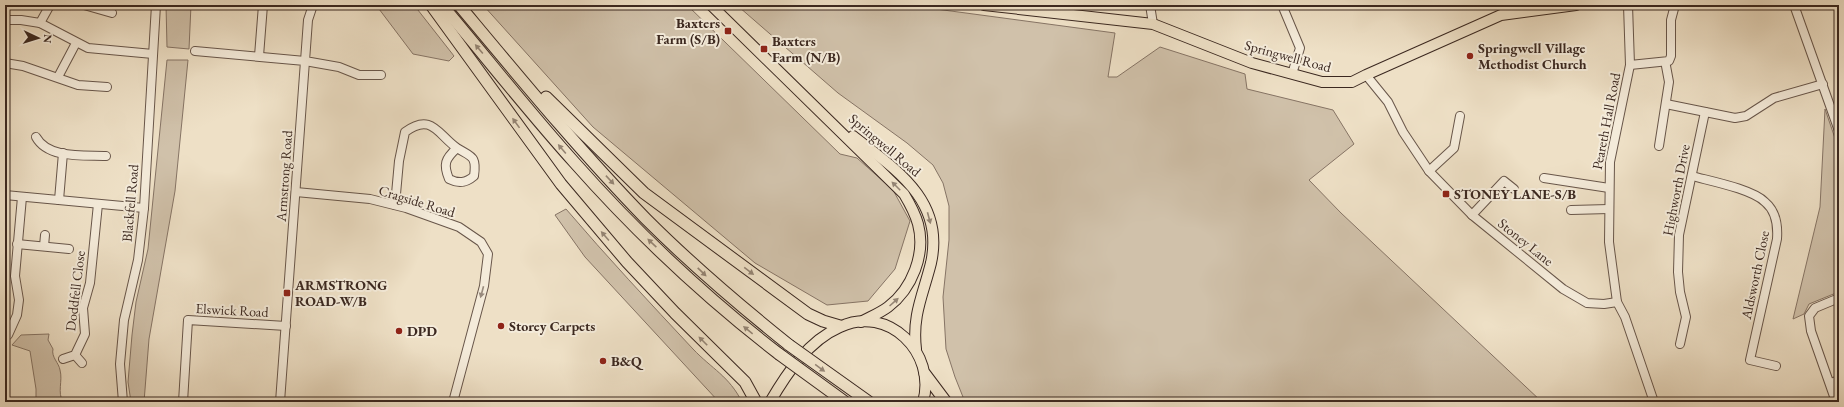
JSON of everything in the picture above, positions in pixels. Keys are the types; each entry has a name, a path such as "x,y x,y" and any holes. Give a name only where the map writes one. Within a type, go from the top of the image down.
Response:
{"highway":[{"path":"431,5 561,184 627,262 664,302 745,382 756,402"},
{"path":"442,5 574,162 637,228 705,292 779,354 845,402"},
{"path":"460,5 583,151 647,219 714,283 789,345 869,402"},
{"path":"493,45 644,193 789,302 823,321 840,326"},
{"path":"925,374 946,402"}],"main road":[{"name":"Springwell Road","path":"711,5 904,194 913,209 918,226 919,246 918,259 910,282 900,296 888,307 861,322"},
{"name":"Springwell Road","path":"984,5 1153,24 1252,63 1322,82 1352,82 1501,15 1576,5"},
{"name":"Springwell Road","path":"818,109 904,177 918,193 927,210 933,237 932,251 914,322 916,349"},
{"path":"770,402 781,382 794,365 827,334 840,326 861,322 877,323 892,328 905,337 916,349 922,361 925,374 925,392 923,402"}],"street":[{"path":"40,23 50,5"},
{"path":"84,5 112,13"},
{"name":"Blackfell Road","path":"122,402 120,364 124,320 138,260 144,208 156,5"},
{"path":"259,56 263,5"},
{"name":"Armstrong Road","path":"280,402 308,20 314,5"},
{"path":"1150,5 1153,24"},
{"path":"1282,5 1300,48 1292,74"},
{"name":"Peareth Hall Road","path":"1628,5 1630,65 1612,152 1609,188 1609,242 1617,302 1625,317 1654,402"},
{"path":"1630,65 1669,61 1671,56 1670,20 1675,5"},
{"path":"1794,5 1839,131"},
{"path":"5,20 21,20 40,23 88,48 153,54"},
{"path":"58,77 76,43"},
{"path":"195,50 305,61 339,67 359,74 381,75"},
{"path":"5,63 23,66 78,85 107,87"},
{"path":"1659,146 1669,82 1666,66"},
{"name":"Stoney Lane","path":"1366,75 1388,102 1403,132 1430,171 1472,216 1563,289 1587,303 1604,304 1617,302"},
{"path":"1666,104 1735,118 1746,116 1774,98 1823,84"},
{"name":"Highworth Drive","path":"1680,344 1686,317 1680,292 1678,272 1679,235 1706,112"},
{"path":"1430,171 1454,148 1460,116"},
{"path":"395,205 399,161 405,132 411,128 429,124 439,130 457,148 468,152 474,160 476,167 474,176 467,182 456,182 449,179 445,170 447,158 457,148"},
{"path":"36,137 40,144 52,152 106,156"},
{"path":"59,200 63,153"},
{"name":"Aldsworth Close","path":"1692,176 1752,194 1766,202 1774,214 1778,226 1777,239 1750,360 1776,366"},
{"path":"1544,178 1609,188"},
{"path":"1472,216 1504,181 1514,189"},
{"name":"Cragside Road","path":"296,192 370,199 395,205 436,218 458,227 481,242 488,254 484,286 453,402"},
{"path":"5,195 144,208"},
{"path":"8,335 17,315 19,300 15,276 22,197"},
{"name":"Doddfell Close","path":"75,355 85,334 83,308 90,283 98,204"},
{"path":"1571,210 1609,208"},
{"path":"44,246 45,235"},
{"path":"17,244 69,249"},
{"path":"1836,402 1831,383 1811,331 1809,316 1815,308 1839,298"},
{"name":"Elswick Road","path":"183,402 188,320 286,326"},
{"path":"63,359 75,355 82,363"},
{"path":"1831,383 1839,380"}],"shaded area":[{"path":"166,5 191,5 189,49 167,47"},
{"path":"376,5 414,5 454,56 449,61 413,54"},
{"path":"483,5 687,5 840,154 857,158 893,190 910,221 895,269 868,301 827,305 755,263 593,127"},
{"path":"741,5 906,5 1115,33 1108,77 1117,77 1160,47 1245,74 1247,89 1333,110 1354,144 1309,180 1341,213 1542,402 965,402 946,349 943,297 949,240 949,206 943,183 933,165 907,143 838,93 739,7"},
{"path":"167,60 188,60 175,191 149,339 144,402 131,402 128,382 132,335 136,302 148,249"},
{"path":"1825,109 1839,150 1839,266 1836,293 1809,304 1804,314 1793,319 1820,207"},
{"path":"566,209 693,349 726,379 742,402 719,402 585,257 555,215"},
{"path":"49,334 48,340 53,349 53,355 60,370 60,394 63,402 36,402 36,389 30,351 12,345 21,335"}],"place":[{"name":"Baxters Farm (S/B)","path":"728,31"},
{"name":"Baxters Farm (N/B)","path":"764,49"},
{"name":"Springwell Village Methodist Church","path":"1470,56"},
{"name":"STONEY LANE-S/B","path":"1446,194"},
{"name":"ARMSTRONG ROAD-W/B","path":"287,293"},
{"name":"Storey Carpets","path":"501,326"},
{"name":"DPD","path":"399,331"},
{"name":"B&Q","path":"603,361"}]}
